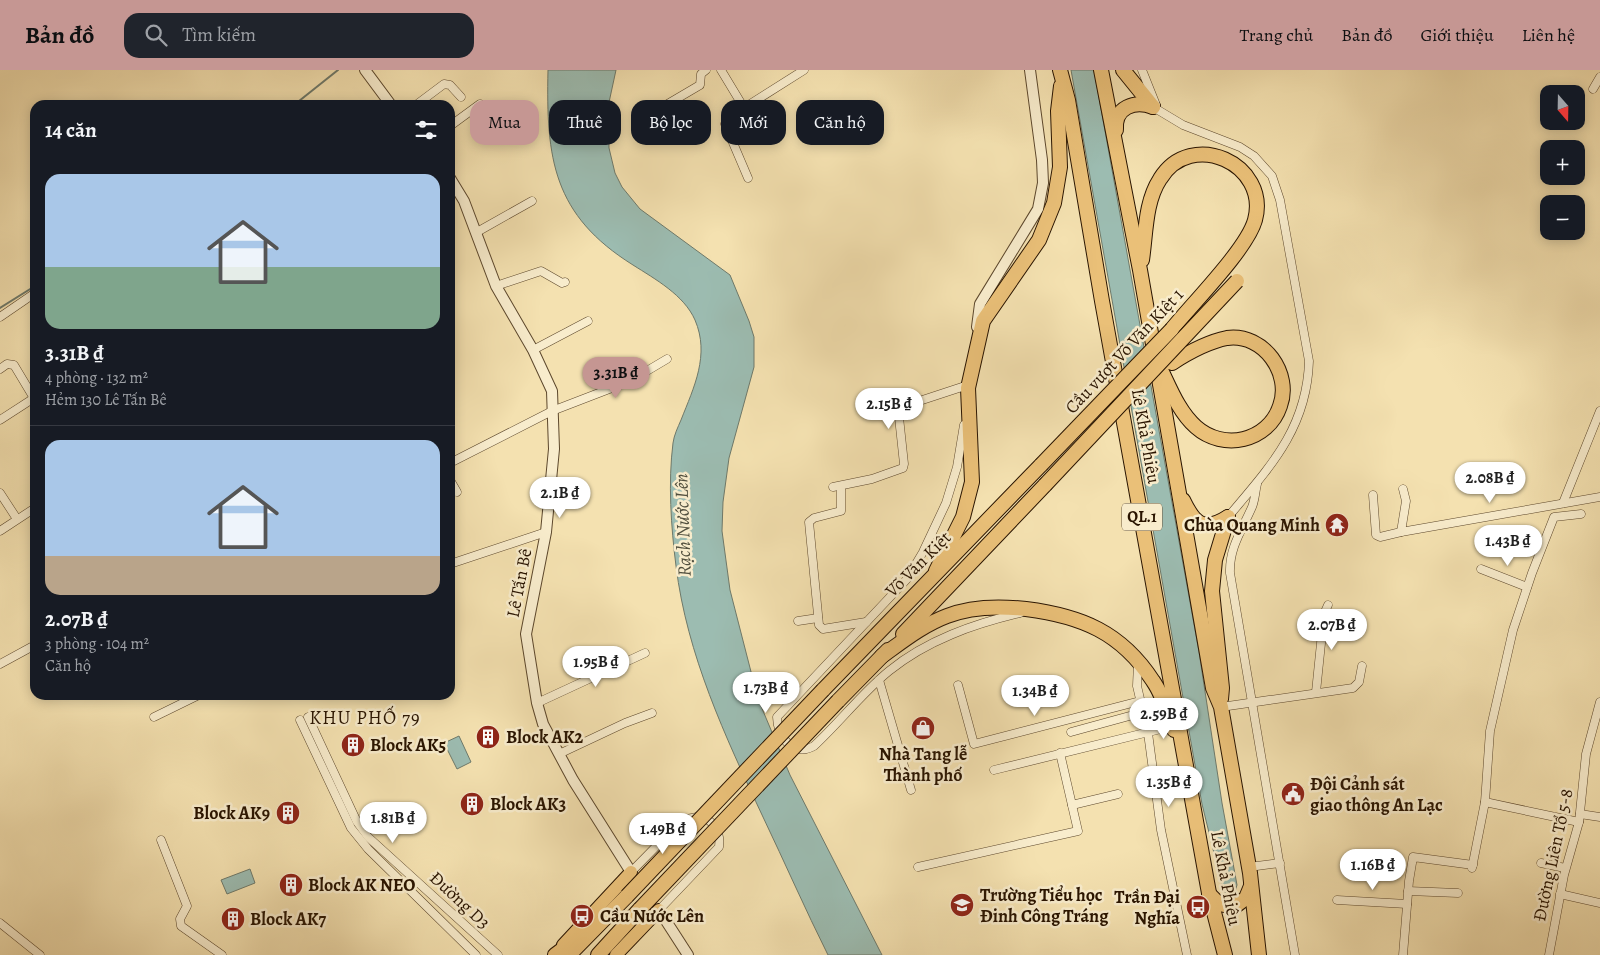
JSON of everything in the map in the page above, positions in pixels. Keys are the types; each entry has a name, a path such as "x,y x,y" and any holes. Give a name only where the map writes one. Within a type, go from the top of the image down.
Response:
{"highway":[{"name":"Lê Khả Phiêu","path":"1101,70 1156,358 1213,688 1220,707 1249,868 1260,955"},
{"path":"1123,70 1156,109"},
{"path":"936,571 963,517 968,501 972,474 968,386 983,321 1039,240 1054,203 1060,167 1058,111 1061,74"},
{"name":"Lê Khả Phiêu","path":"1061,74 1068,100 1102,301 1209,893 1225,955"},
{"path":"1118,153 1116,126 1120,112 1134,104 1144,103 1156,109"},
{"name":"Cầu vượt Võ Văn Kiệt 1","path":"1041,466 1172,328 1233,259 1246,240 1255,219 1256,203 1250,181 1233,163 1210,154 1198,155 1177,162 1160,179 1148,208 1140,270"},
{"path":"1045,485 1236,281"},
{"path":"1045,485 1140,391 1183,356 1206,344 1229,338 1250,341 1270,354 1281,376 1283,385 1280,407 1271,423 1258,434 1232,441 1212,437 1195,426 1179,404 1156,358"},
{"name":"Võ Văn Kiệt","path":"611,912 936,571 1041,466"},
{"name":"Võ Văn Kiệt","path":"717,828 1045,485"},
{"path":"1177,487 1191,515 1197,522 1204,525 1214,525 1228,517"},
{"path":"1220,707 1222,688 1212,591 1215,560 1228,517"},
{"path":"882,656 925,626 948,616 984,607 998,612 1031,610 1057,613 1092,626 1112,638 1138,663 1153,681 1185,757"},
{"path":"598,955 717,828"},
{"path":"1209,893 1219,904 1234,907 1246,898 1251,885"},
{"path":"554,955 611,912"},
{"path":"569,955 611,912"}],"main road":[{"path":"554,955 632,872"},
{"path":"616,955 659,910"}],"street":[{"path":"365,70 387,100"},
{"path":"674,100 700,85 701,74 706,70"},
{"path":"721,70 739,100"},
{"path":"757,100 804,70"},
{"path":"974,355 980,304 1038,208 1043,183 1030,70"},
{"path":"1142,70 1156,109 1183,125 1240,148 1254,156 1272,176 1280,200 1309,361 1309,383 1306,398 1287,443 1228,517"},
{"path":"1593,89 1600,76"},
{"path":"423,100 444,84 450,85 461,97"},
{"path":"455,122 470,111"},
{"path":"734,145 748,178"},
{"name":"Lê Tấn Bê","path":"455,186 464,201 477,232 496,286 533,350 552,391 554,449 546,532 526,634 537,703 543,724 573,780 632,872"},
{"path":"477,232 532,201"},
{"path":"496,286 541,271 565,282"},
{"path":"0,317 30,297"},
{"path":"533,350 588,321"},
{"path":"455,460 552,412 630,381 667,359"},
{"path":"0,369 7,364 14,365 30,391"},
{"path":"866,622 820,628 809,522 814,518 841,511 837,486 881,476 903,468 898,412 900,406 968,386"},
{"path":"0,420 30,402"},
{"path":"968,403 957,466 946,503 923,552 906,579 777,717 777,725 785,739 797,750 805,752 814,746 879,680 923,648 977,624 998,612"},
{"path":"1403,955 1408,891 1413,857 1472,866 1485,802 1490,730 1512,630 1554,517 1600,412"},
{"path":"957,466 972,474"},
{"path":"1257,482 1253,505 1241,527 1230,564 1295,955"},
{"path":"1401,532 1406,501 1403,490"},
{"path":"0,493 17,519"},
{"path":"1373,495 1376,535 1380,536 1600,497"},
{"path":"0,531 30,511"},
{"path":"1554,517 1581,514"},
{"path":"455,562 546,532"},
{"path":"1481,569 1527,587"},
{"path":"1316,692 1324,614 1328,605"},
{"path":"798,621 818,618"},
{"path":"0,664 30,648"},
{"path":"537,703 645,653"},
{"path":"1138,663 1137,686 1148,733 1161,830 1187,955"},
{"path":"1220,707 1353,688 1359,682 1362,666"},
{"path":"879,680 911,790"},
{"path":"958,684 974,744 1140,701"},
{"path":"154,716 188,700"},
{"name":"Đường Liên Tổ 5-8","path":"1549,955 1565,868 1579,818 1586,754 1600,702"},
{"path":"1070,732 1144,712"},
{"path":"559,754 625,723 652,713"},
{"name":"Đường D3","path":"308,717 357,822 368,837 498,955"},
{"name":"Đường D3","path":"300,720 350,828 368,849 476,955"},
{"path":"994,770 1060,752 1173,726"},
{"path":"918,867 1078,831 1060,752"},
{"path":"1072,805 1118,794"},
{"path":"1485,802 1579,818 1600,817"},
{"path":"632,872 678,823 692,816 702,816 717,828 720,839 719,847 659,910 688,955"},
{"path":"161,840 187,906 180,919 181,926 222,955"},
{"path":"1249,868 1280,863"},
{"path":"1541,863 1565,868"},
{"path":"1408,891 1458,893"},
{"path":"1560,894 1600,903"},
{"path":"1337,900 1407,904"},
{"path":"0,923 40,955"}],"water":[{"name":"Rạch Nước Lên","path":"548,70 616,70 610,100 549,100 549,131"},
{"path":"1071,70 1094,70 1199,652 1222,803 1237,885 1234,895 1229,897 1223,890 1202,804"},
{"name":"Rạch Nước Lên","path":"551,145 609,145 615,173 622,187 640,209 730,275 749,321 754,337 754,367 729,458 723,502 722,531 730,590 758,699 790,775 882,955 828,955 749,787 709,694 698,663 681,599 674,551 671,504 673,443 695,383 701,358 699,333 695,320 684,303 676,295 606,246 586,226 570,205 560,182"},
{"path":"459,736 471,762 457,769 444,743"},
{"path":"250,869 255,883 227,894 221,880"}],"waterway":[{"path":"300,100 338,70"},
{"path":"0,308 30,289"}],"place":[{"name":"Chùa Quang Minh","path":"1337,525"},
{"name":"Nhà Tang lễ Thành phố","path":"923,728"},
{"name":"Block AK2","path":"488,737"},
{"name":"Block AK5","path":"353,745"},
{"name":"Đội Cảnh sát giao thông An Lạc","path":"1293,794"},
{"name":"Block AK3","path":"472,804"},
{"name":"Block AK9","path":"288,813"},
{"name":"Block AK NEO","path":"291,885"},
{"name":"Trường Tiểu học Đinh Công Tráng","path":"962,905"},
{"name":"Trần Đại Nghĩa","path":"1198,907"},
{"name":"Cầu Nước Lên","path":"582,916"},
{"name":"Block AK7","path":"233,919"}],"district":[{"name":"KHU PHỐ 79","path":"365,718"}]}
